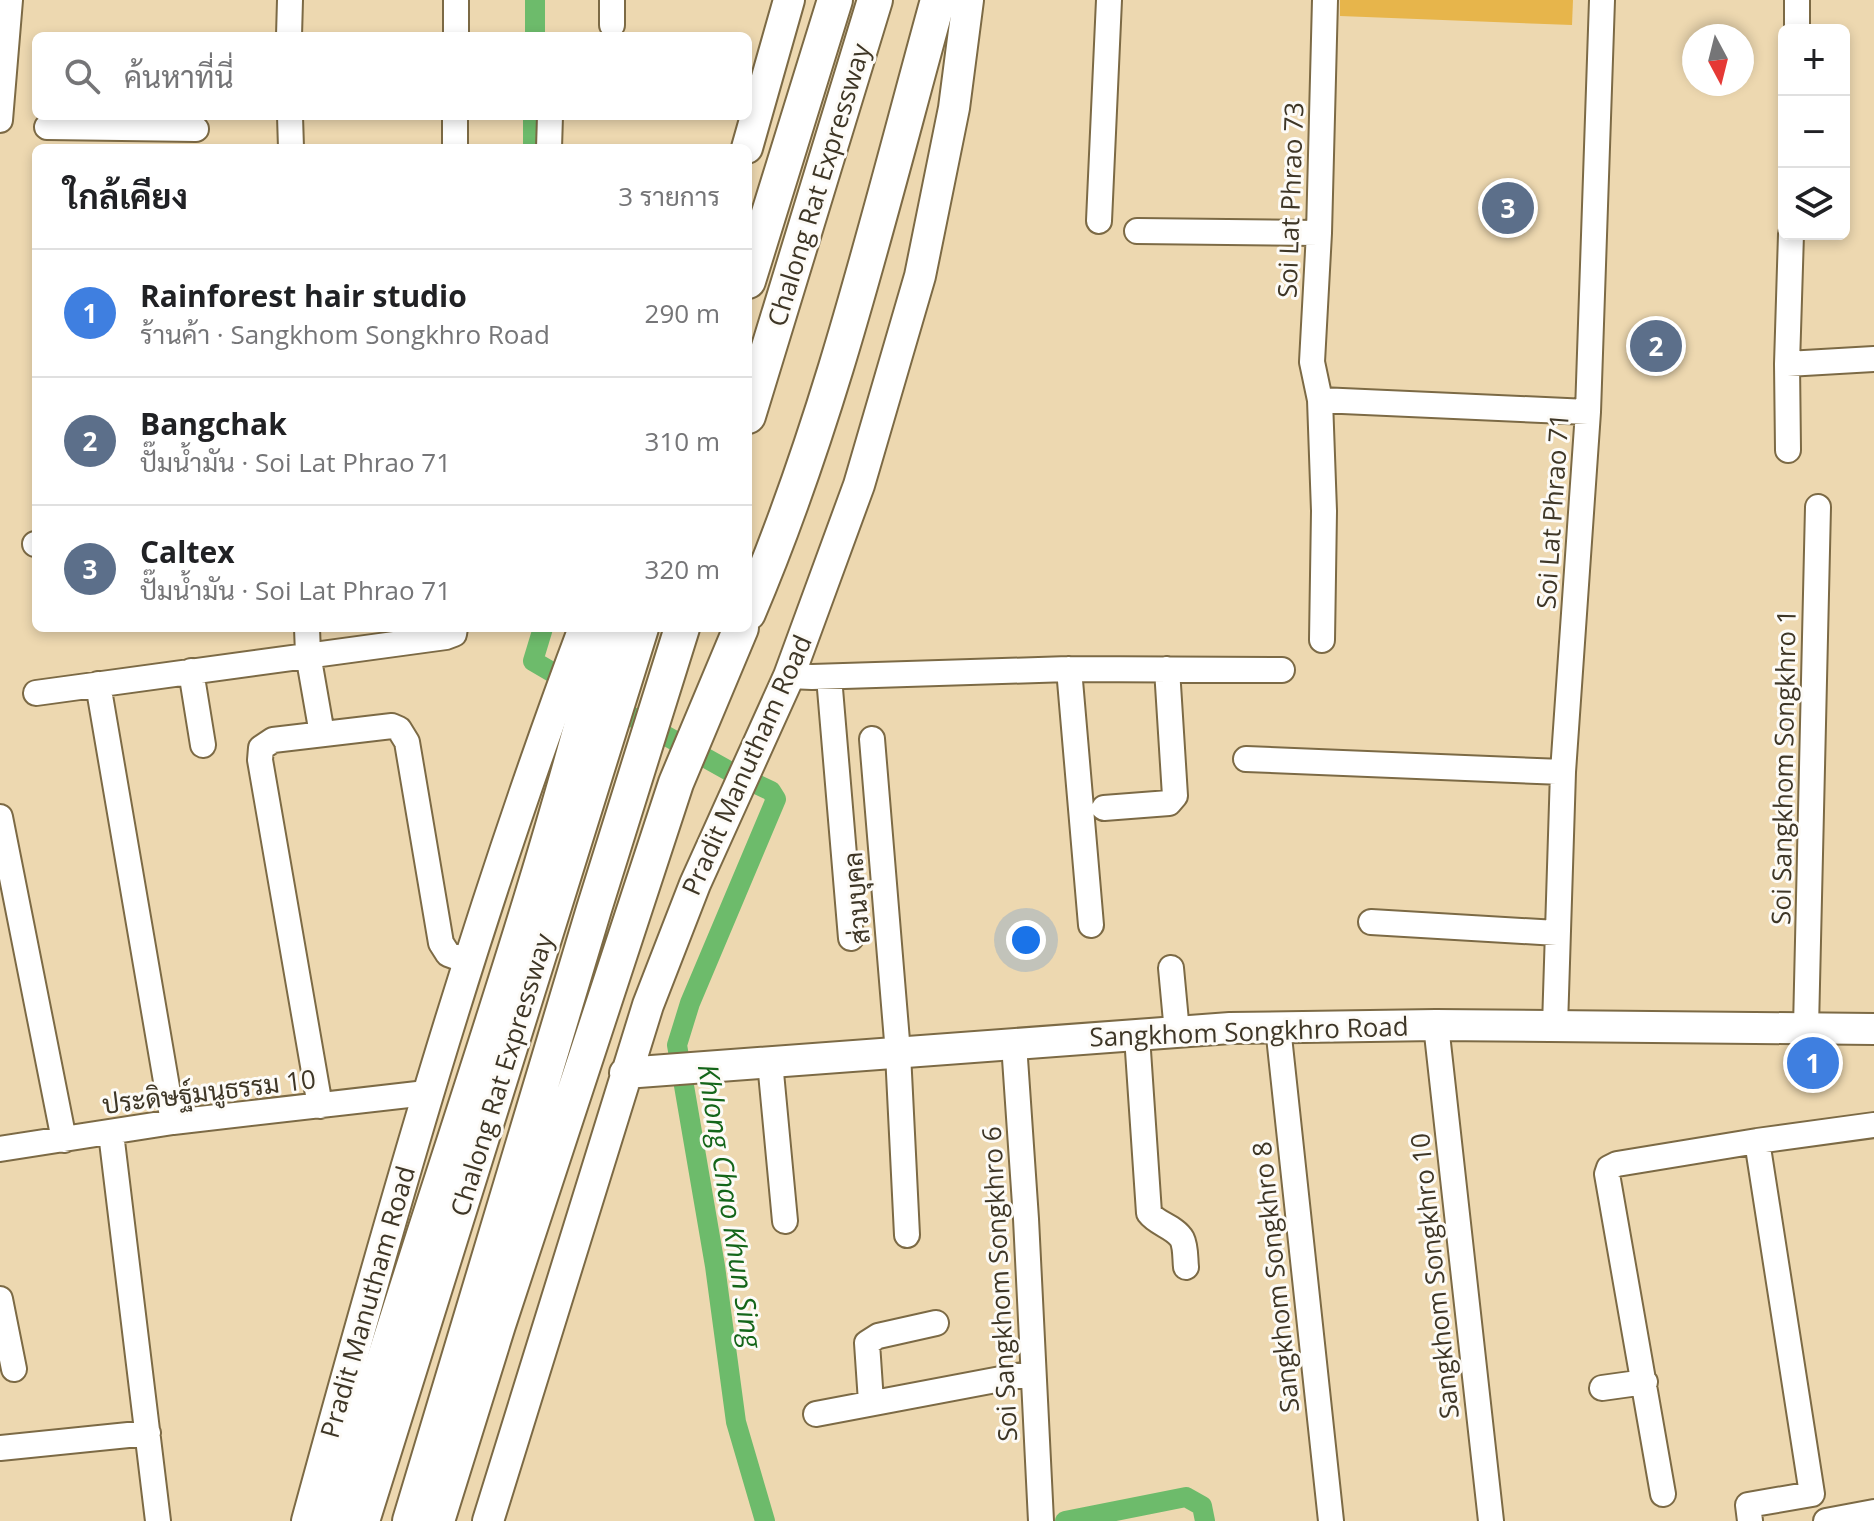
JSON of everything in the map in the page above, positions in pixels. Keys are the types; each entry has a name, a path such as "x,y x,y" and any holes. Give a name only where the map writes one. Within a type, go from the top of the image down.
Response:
{"highway":[{"name":"Chalong Rat Expressway","path":"752,268 835,0"},
{"name":"Chalong Rat Expressway","path":"752,403 875,0"},
{"path":"752,604 776,548 839,364 938,0"},
{"path":"335,1521 363,1424 514,953 574,679 604,632"},
{"name":"Chalong Rat Expressway","path":"362,1521 640,632"},
{"name":"Chalong Rat Expressway","path":"410,1521 575,970 681,632"},
{"path":"437,1521 676,783 739,632"}],"main road":[{"path":"748,144 789,0"},
{"name":"Pradit Manutham Road","path":"488,1521 625,1073 669,947 789,676 859,485 920,276 954,108 968,0"},
{"name":"Pradit Manutham Road","path":"307,1521 426,1093 467,961 527,779 574,679 583,632"},
{"name":"Sangkhom Songkhro Road","path":"625,1073 1278,1027 1436,1025 1874,1029"}],"street":[{"path":"0,120 10,0"},
{"path":"289,32 290,0"},
{"path":"456,0 456,32"},
{"path":"1099,221 1109,0"},
{"name":"Soi Lat Phrao 73","path":"1322,640 1324,511 1320,400 1312,362 1325,0"},
{"name":"Soi Lat Phrao 71","path":"1555,1026 1563,772 1588,412 1602,0"},
{"path":"1797,0 1797,24"},
{"path":"290,120 291,144"},
{"path":"455,120 455,144"},
{"path":"549,144 550,120"},
{"path":"47,127 196,131"},
{"path":"1137,231 1319,233"},
{"path":"1788,450 1791,240"},
{"path":"1787,364 1874,359"},
{"path":"1320,400 1588,412"},
{"name":"Soi Sangkhom Songkhro 1","path":"1806,1028 1818,507"},
{"path":"307,632 322,734"},
{"path":"36,693 450,632"},
{"path":"789,676 1069,669 1282,670"},
{"path":"1069,669 1091,925"},
{"path":"1104,808 1169,803 1175,796 1167,669"},
{"path":"191,671 203,745"},
{"path":"829,677 851,938"},
{"path":"98,684 173,1122"},
{"path":"320,1106 260,760 261,748 273,740 392,726 404,734 441,943 448,954 467,961"},
{"name":"ส่วนบุคล","path":"872,739 898,1053 907,1235"},
{"path":"1246,759 1563,772"},
{"path":"0,817 10,921 64,1140"},
{"path":"1371,922 1557,933"},
{"path":"1171,968 1177,1032"},
{"name":"Sangkhom Songkhro 10","path":"1436,1025 1491,1521"},
{"name":"Sangkhom Songkhro 8","path":"1278,1027 1331,1521"},
{"path":"1137,1036 1149,1213 1179,1235 1183,1242 1186,1267"},
{"name":"Soi Sangkhom Songkhro 6","path":"1014,1044 1041,1514"},
{"path":"770,1062 785,1221"},
{"name":"ประดิษฐ์มนูธรรม 10","path":"0,1149 173,1122 426,1093"},
{"path":"1663,1494 1607,1174 1609,1168 1617,1164 1757,1141 1874,1125"},
{"path":"111,1133 158,1521"},
{"path":"1749,1513 1812,1494 1757,1141"},
{"path":"0,1299 14,1369"},
{"path":"871,1402 867,1343 878,1336 936,1323"},
{"path":"816,1414 1033,1373"},
{"path":"1602,1388 1645,1382"},
{"path":"0,1448 148,1433"},
{"path":"1826,1521 1874,1512"}],"shaded area":[{"path":"1340,0 1573,0 1572,25 1340,16"}],"waterway":[{"name":"Khlong Chao Khun Sing","path":"535,0 535,32"},
{"name":"Khlong Chao Khun Sing","path":"533,120 533,144"},
{"name":"Khlong Chao Khun Sing","path":"542,632 533,661 574,685"},
{"name":"Khlong Chao Khun Sing","path":"609,704 771,791 776,799 690,1003 677,1045 715,1266 736,1422 765,1521"},
{"name":"Khlong Chao Khun Sing","path":"1065,1521 1186,1497 1202,1506 1205,1521"}],"place":[{"name":"Caltex","path":"1508,208"},
{"name":"Bangchak","path":"1656,346"},
{"name":"Rainforest hair studio","path":"1813,1063"}]}
